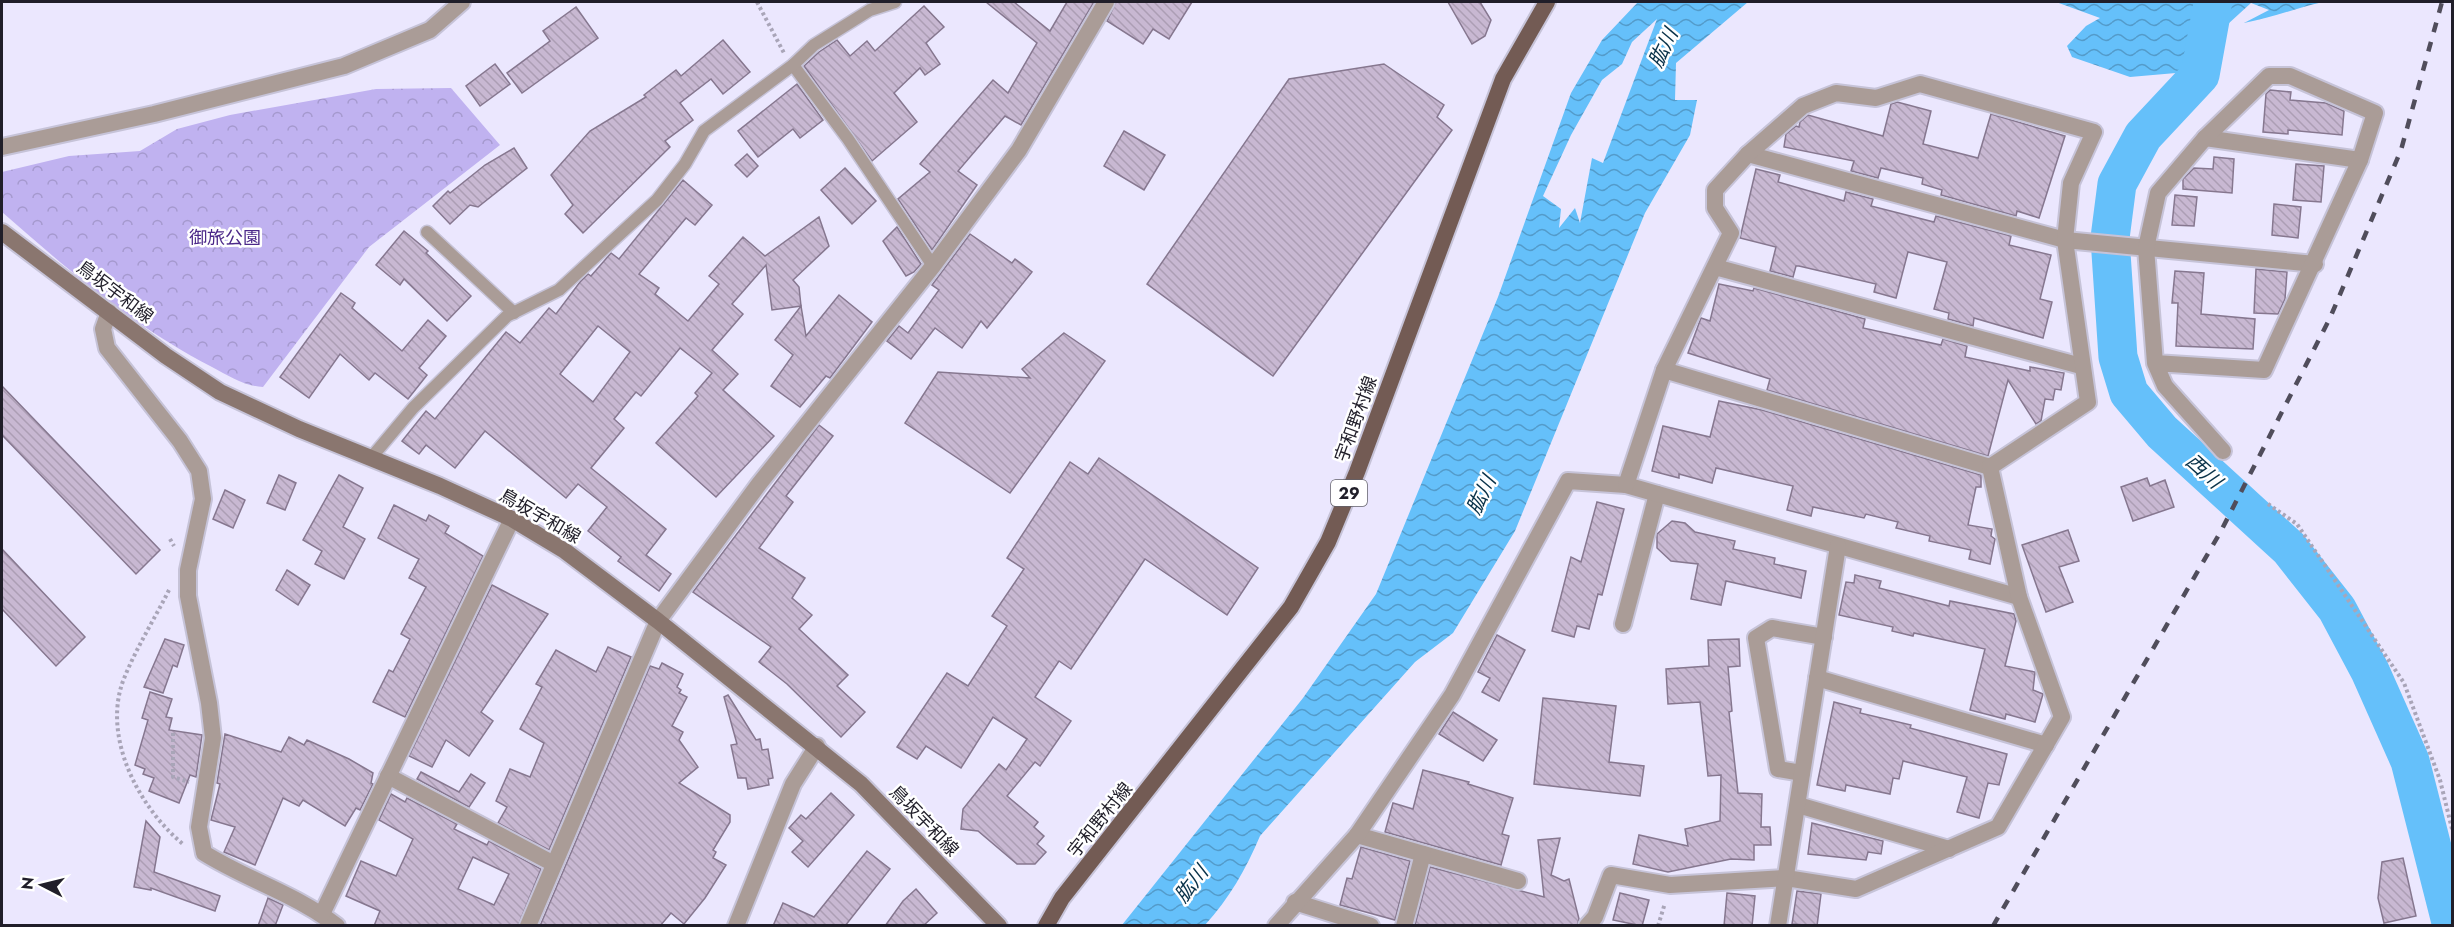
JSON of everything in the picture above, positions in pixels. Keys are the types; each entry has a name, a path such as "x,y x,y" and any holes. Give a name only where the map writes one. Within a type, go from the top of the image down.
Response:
{"main road":[{"name":"宇和野村線","path":"1046,926 1062,898 1291,607 1328,542 1357,472 1503,79 1547,2"},
{"name":"鳥坂宇和線","path":"2,232 166,356 220,392 299,429 440,486 512,519 565,551 817,746 861,784 999,926"}],"street":[{"path":"2,147 154,114 344,66 430,30 462,2"},
{"path":"528,926 658,621 759,484 933,266 1019,150 1106,2"},
{"path":"2155,363 2264,370 2360,160 2375,113 2290,76 2269,76 2205,138 2158,193 2146,248 2155,363 2165,386 2223,451"},
{"path":"1626,485 1664,370 1731,233 1715,208 1715,190 1748,154 1803,106 1836,93 1876,98 1920,84 2094,132 2071,183 2065,240 2081,366 2088,402 1990,467"},
{"path":"2205,138 2360,160"},
{"path":"1748,154 2065,240 2314,264"},
{"path":"1715,267 2081,366"},
{"path":"109,312 103,329 107,348 199,471 203,499 188,570 188,596 209,703 213,738 199,827 204,853 232,871 273,887 322,914 337,926"},
{"path":"1664,370 1990,467"},
{"path":"1587,926 1595,917 1611,875 1671,885 1786,878 1856,889 1998,827 2062,717 2019,597 1990,467"},
{"path":"1276,926 1294,902 1357,835 1452,695 1568,482 1626,485 2019,597"},
{"path":"1623,624 1657,494"},
{"path":"322,914 512,519"},
{"path":"1778,926 1838,546"},
{"path":"1802,773 1778,769 1756,639 1772,628 1824,637"},
{"path":"1817,678 2046,745"},
{"path":"736,926 793,784 817,746"},
{"path":"388,776 554,864"},
{"path":"1798,805 1949,849"},
{"path":"1357,835 1518,881"},
{"path":"1404,926 1423,854"},
{"path":"1294,902 1371,926"}],"lane":[{"path":"371,458 413,408 507,316 559,290 657,200 685,164 704,131 793,65 814,45 861,16 895,2"},
{"path":"793,65 848,138 933,266"},
{"path":"427,232 514,313"}],"path":[{"path":"757,2 785,55"},
{"path":"2268,504 2297,524 2404,683 2440,780 2452,829"},
{"path":"170,539 176,549"},
{"path":"173,583 123,681 119,699 120,735 129,770 152,812 183,845 204,853"},
{"path":"173,733 173,777 205,786"}],"green space":[{"name":"御旅公園","path":"451,88 500,145 369,247 263,387 243,383 155,334 76,276 2,212 2,172 69,156 140,151 177,129 230,115 376,89"}],"water":[{"name":"肱川","path":"1638,2 1748,2 1676,63 1675,100 1697,100 1690,135 1645,213 1515,531 1453,633 1415,662 1260,836 1236,883 1222,905 1205,925 1122,925 1303,698 1376,594 1498,297 1571,93 1602,40","holes":["1657,19 1603,163 1592,158 1580,223 1575,208 1559,228 1561,209 1543,196 1571,135 1602,80 1622,64 1632,42"]},
{"path":"2056,2 2323,2 2244,23 2269,10 2251,3 2216,35 2210,60 2176,73 2130,77 2072,57 2067,46 2086,26 2100,18"}],"building":[{"path":"986,2 1014,2 1050,31 1067,2 1094,2 1021,125 1005,116 958,171 977,185 932,250 898,199 930,172 920,164 993,80 1008,93 1037,43"},
{"path":"1116,2 1192,2 1169,39 1153,29 1143,44 1107,21"},
{"path":"1448,2 1480,2 1491,20 1485,36 1472,44"},
{"path":"924,6 944,27 926,43 940,64 925,75 920,68 894,93 917,122 872,161 804,66 837,40 850,56 867,41 875,51"},
{"path":"576,7 598,38 522,93 507,73 550,41 543,31"},
{"path":"723,40 750,72 723,94 711,79 680,103 693,120 665,141 670,147 583,233 565,214 573,205 551,175 590,131 646,97 644,95 676,70 681,76"},
{"path":"495,64 510,84 480,106 466,86"},
{"path":"1384,64 1444,105 1437,117 1452,130 1273,376 1147,284 1289,79"},
{"path":"797,84 823,120 800,138 793,129 758,157 738,131"},
{"path":"2270,90 2291,92 2290,100 2326,103 2344,111 2342,135 2288,130 2288,134 2263,132 2266,94"},
{"path":"1897,102 1931,111 1923,144 1978,158 1991,114 2065,136 2039,218 2017,211 2016,216 1941,195 1942,190 1922,184 1923,178 1881,168 1878,178 1851,171 1854,161 1784,147 1786,134 1796,126 1799,127 1800,122 1808,115 1883,136 1891,104"},
{"path":"1124,131 1165,155 1144,190 1104,166"},
{"path":"514,148 527,168 478,207 470,205 450,224 433,206 448,191 450,193 485,165"},
{"path":"747,154 758,166 747,177 735,165"},
{"path":"2214,157 2234,159 2232,193 2183,189 2183,179 2194,168 2213,169"},
{"path":"2296,164 2324,166 2321,202 2293,200"},
{"path":"845,168 876,201 852,224 821,190"},
{"path":"1756,169 1780,175 1778,182 1844,201 1846,192 1873,199 1871,206 1934,222 1936,216 2011,236 2009,245 2051,255 2040,299 2052,302 2043,338 1974,318 1973,326 1948,319 1949,313 1934,309 1947,262 1908,252 1896,298 1874,292 1876,284 1799,266 1796,266 1793,277 1770,271 1776,247 1740,238"},
{"path":"683,180 712,205 695,225 686,218 639,274 659,288 655,294 688,321 719,284 709,276 743,237 765,256 819,217 829,246 793,280 799,287 801,306 772,310 766,265 732,304 743,314 712,350 738,374 723,390 774,436 716,497 656,443 698,396 695,393 712,373 680,348 641,396 636,392 614,419 624,428 591,468 666,529 646,555 671,574 659,591 618,561 621,557 588,531 607,507 578,484 566,498 485,431 455,468 426,445 419,454 402,441 426,411 435,419 506,332 520,343 549,308 556,314 580,282 588,274 591,276 611,253 619,259","holes":["598,326 630,352 593,402 560,374"]},
{"path":"2175,195 2197,197 2194,226 2172,225"},
{"path":"2274,204 2301,207 2298,238 2272,235"},
{"path":"897,227 921,264 914,272 906,276 883,241"},
{"path":"404,231 428,251 426,253 471,296 447,321 404,279 400,285 376,265"},
{"path":"970,234 1012,263 1015,259 1032,272 987,328 981,321 962,348 935,328 911,359 887,341 899,326 908,333 939,290 932,285"},
{"path":"2256,269 2287,272 2285,299 2278,314 2254,313"},
{"path":"2175,271 2204,273 2201,314 2255,319 2253,349 2176,346 2178,303 2172,303"},
{"path":"1719,284 1753,291 1754,288 1865,319 1863,328 1941,345 1943,339 1967,346 1965,357 2030,371 2030,367 2064,373 2061,390 2055,389 2053,400 2045,399 2041,421 2036,424 2008,380 1988,456 1767,390 1770,379 1688,353 1701,318 1710,321"},
{"path":"341,293 355,303 352,308 402,351 428,320 446,336 419,368 427,375 408,399 375,373 369,380 340,354 309,398 280,377"},
{"path":"839,295 872,322 830,378 826,376 800,407 771,386 793,355 775,340 801,306 806,336"},
{"path":"1064,333 1105,361 1010,493 905,423 938,372 1030,378 1022,369"},
{"path":"2,386 160,550 136,574 2,435"},
{"path":"1719,401 1762,410 1981,475 1981,487 1976,487 1968,525 1992,529 1991,536 1995,539 1990,564 1969,559 1971,550 1929,541 1930,536 1896,528 1898,522 1866,514 1864,518 1813,507 1811,516 1787,510 1793,486 1716,468 1712,483 1679,474 1679,478 1652,471 1663,426 1710,437"},
{"path":"819,425 833,436 786,496 793,502 759,548 805,578 792,598 812,615 799,629 848,675 837,686 865,712 841,737 787,684 759,662 771,647 693,592"},
{"path":"1099,458 1258,568 1227,615 1145,559 1071,669 1059,661 1035,697 1071,721 1040,766 1035,762 1007,796 1038,822 1034,827 1044,836 1037,844 1046,852 1035,864 1017,864 978,831 961,829 963,809 999,764 1006,770 1027,739 993,717 961,768 926,746 917,759 897,747 947,673 968,686 1007,626 992,616 1024,569 1007,558 1070,462 1088,474"},
{"path":"279,475 296,483 285,510 267,503"},
{"path":"339,475 363,488 343,527 365,539 344,579 315,564 322,551 303,540"},
{"path":"2147,478 2150,486 2165,480 2174,507 2133,521 2121,487"},
{"path":"225,490 245,500 233,528 213,519"},
{"path":"1597,502 1624,509 1602,595 1598,594 1589,629 1577,626 1574,637 1552,631 1571,557 1581,562"},
{"path":"394,505 426,521 429,515 449,526 445,533 483,556 405,717 373,702 389,670 393,672 410,639 401,634 426,587 409,578 419,559 378,538"},
{"path":"1672,521 1685,523 1695,532 1735,541 1733,549 1775,558 1774,564 1806,571 1801,598 1726,581 1721,605 1691,599 1698,564 1671,561 1657,548 1657,534"},
{"path":"2068,530 2079,561 2059,567 2073,602 2046,612 2022,545"},
{"path":"2,549 85,637 56,666 2,609"},
{"path":"287,570 310,585 298,605 276,590"},
{"path":"1855,575 1881,581 1879,588 1949,606 1950,601 2014,614 2016,621 2005,666 2035,672 2033,690 2043,694 2035,722 2006,714 2005,719 1970,710 1985,649 1914,633 1913,636 1892,631 1893,627 1839,615 1846,582 1854,583"},
{"path":"492,585 548,614 481,712 493,721 469,756 446,740 432,767 409,756"},
{"path":"1497,635 1525,650 1499,701 1482,692 1490,678 1478,672"},
{"path":"165,639 184,645 177,667 173,665 163,693 144,687"},
{"path":"1739,639 1740,666 1728,667 1732,711 1729,712 1738,793 1762,794 1761,827 1770,827 1771,845 1754,845 1754,860 1731,859 1668,872 1633,864 1639,835 1688,846 1685,829 1720,821 1721,775 1708,776 1700,702 1668,704 1666,669 1709,666 1708,640"},
{"path":"608,647 631,657 549,850 498,823 507,807 496,801 510,769 530,777 544,743 520,729 542,687 536,684 556,650 596,672"},
{"path":"662,663 683,674 677,687 681,690 679,693 687,697 672,726 683,732 679,740 698,767 679,783 730,815 730,822 713,850 716,852 713,858 726,865 705,898 684,924 671,913 660,926 540,926 650,666 659,669"},
{"path":"150,692 172,699 166,717 172,718 169,730 202,735 196,777 190,775 179,803 149,791 154,778 143,774 145,769 135,765 148,720 142,718"},
{"path":"728,695 756,740 760,739 762,750 768,749 773,778 768,779 769,785 748,789 746,778 738,778 731,745 737,744 724,697"},
{"path":"1543,698 1616,706 1609,762 1644,766 1640,796 1534,784"},
{"path":"1834,702 1861,709 1860,713 1911,725 1910,728 2007,754 1999,785 1988,783 1979,818 1957,812 1967,777 1903,761 1899,779 1893,778 1890,794 1846,785 1845,791 1817,785"},
{"path":"1453,712 1497,740 1483,761 1439,734"},
{"path":"225,734 281,752 289,737 304,745 307,740 373,773 371,783 373,784 360,810 356,808 345,826 303,800 299,806 283,798 255,865 224,852 235,827 211,820 220,784 217,783"},
{"path":"1423,770 1469,782 1468,784 1513,798 1502,834 1509,836 1501,865 1385,832 1393,803 1413,809"},
{"path":"421,772 459,792 471,774 485,783 469,807 417,779"},
{"path":"831,793 854,815 808,867 792,852 803,841 789,828 801,815 806,819"},
{"path":"391,794 405,802 407,798 457,824 454,829 487,845 489,841 541,869 518,926 374,926 380,911 346,896 361,861 396,876 413,839 379,820","holes":["473,857 509,874 494,905 458,889"]},
{"path":"146,821 160,837 154,872 220,896 215,911 151,888 151,890 134,887"},
{"path":"1812,823 1883,841 1881,854 1868,852 1866,860 1808,854"},
{"path":"1560,838 1551,875 1564,881 1569,879 1579,919 1577,926 1415,925 1430,867 1544,897 1538,840"},
{"path":"1361,847 1410,861 1395,920 1340,905 1347,878 1352,879"},
{"path":"867,851 890,869 845,926 773,926 783,903 814,917"},
{"path":"2403,858 2416,916 2384,923 2378,898 2382,862"},
{"path":"916,889 937,913 923,926 885,926 903,901"},
{"path":"1797,891 1821,894 1817,926 1792,924"},
{"path":"1620,893 1649,900 1642,926 1613,920"},
{"path":"1727,893 1755,896 1752,926 1724,926"},
{"path":"268,898 283,905 275,926 258,926"}],"waterway":[{"name":"西川","path":"2212,9 2200,75 2143,136 2117,184 2110,238 2118,357 2129,393 2162,432 2289,548 2337,609 2370,671 2410,761 2452,926"}],"railway":[{"path":"1993,926 2221,531 2330,318 2401,150 2442,2"}]}
